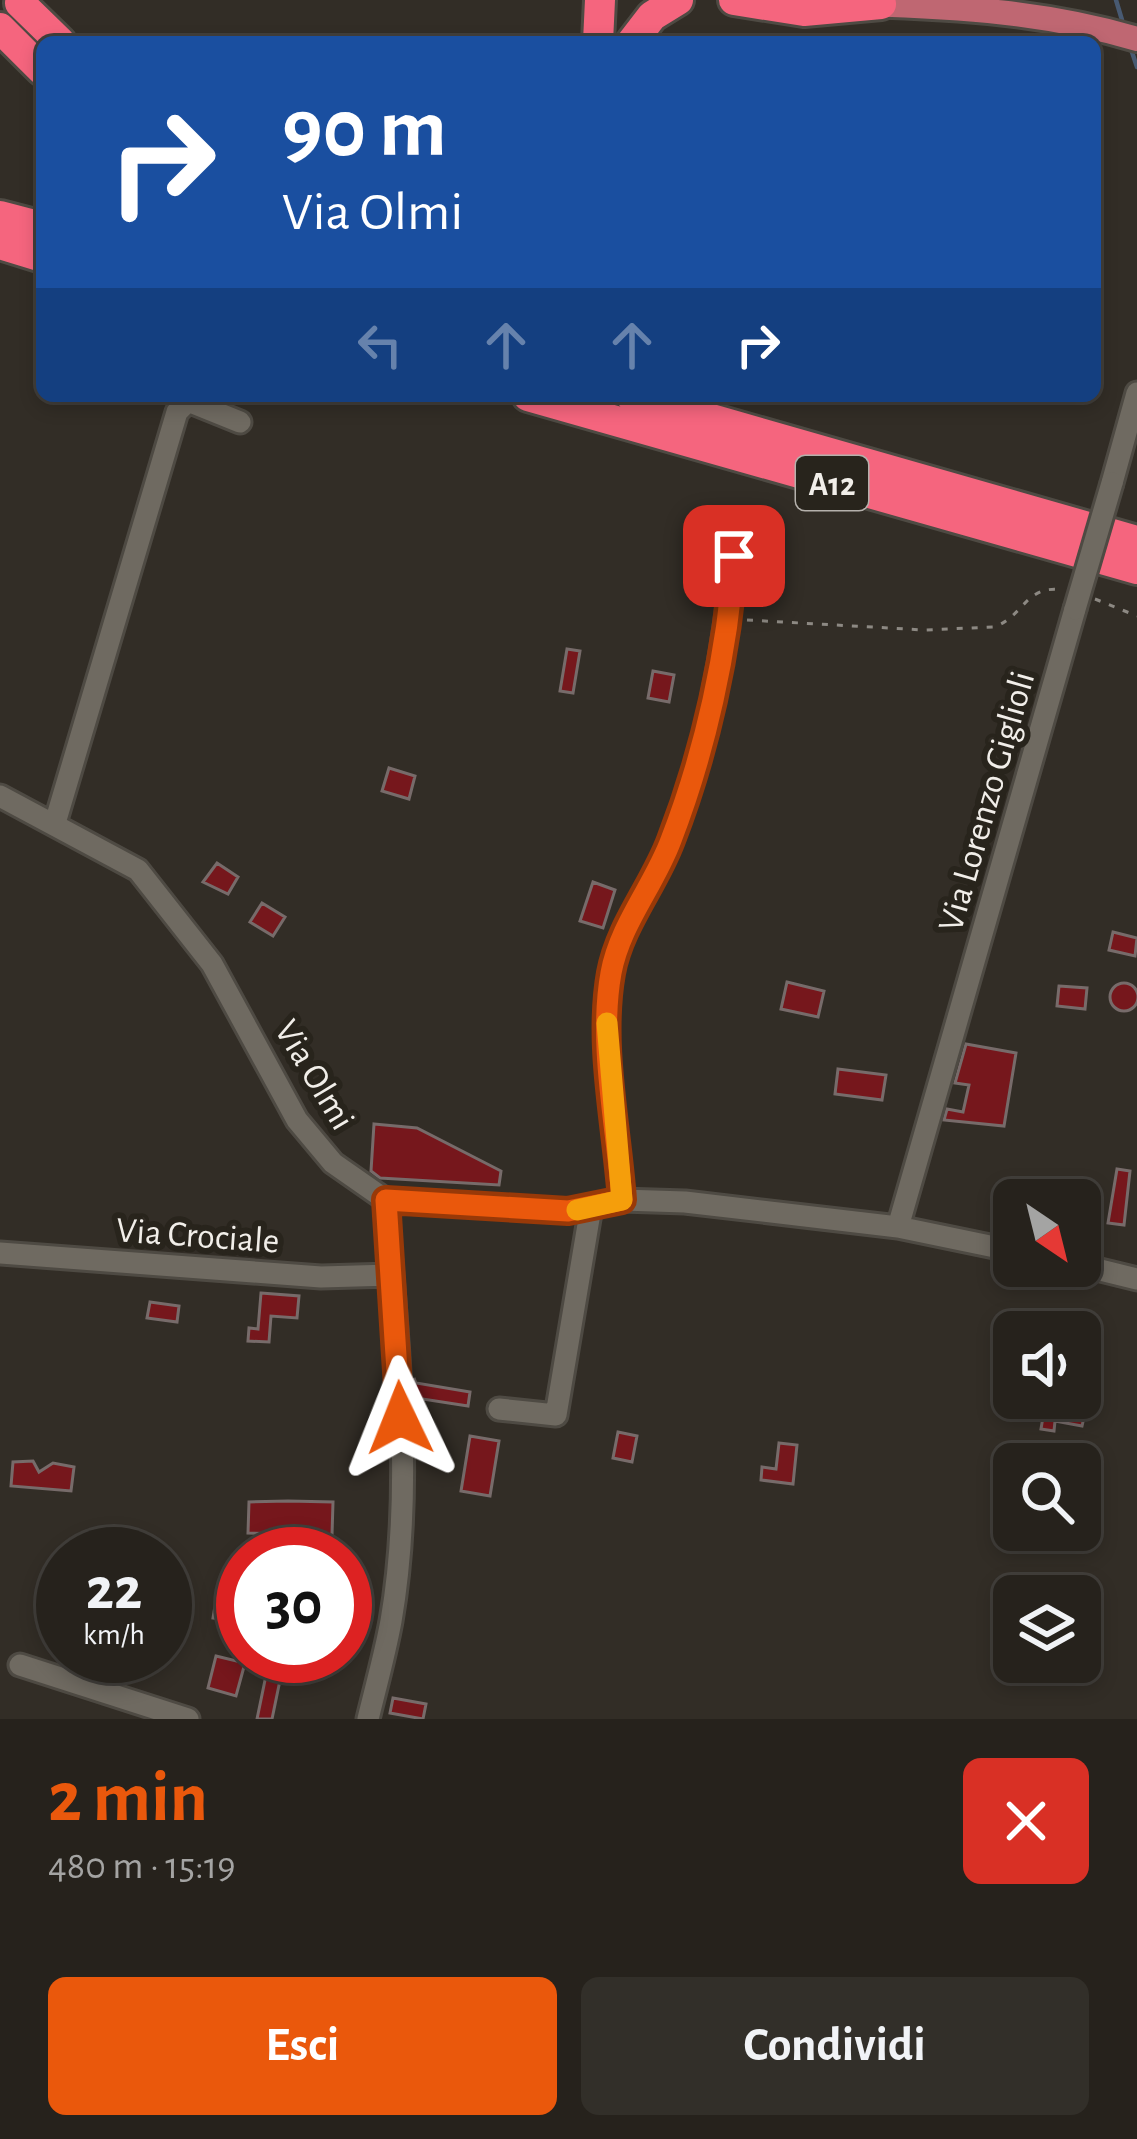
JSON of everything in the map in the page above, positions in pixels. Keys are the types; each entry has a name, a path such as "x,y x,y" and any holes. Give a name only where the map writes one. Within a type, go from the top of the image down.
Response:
{"highway":[{"path":"598,36 600,0"},
{"path":"625,36 655,0"},
{"path":"637,36 652,16 678,0"},
{"path":"734,0 804,11 881,4"},
{"path":"20,2 54,36"},
{"path":"0,28 36,64"},
{"path":"0,216 36,225"},
{"path":"0,244 36,255"},
{"path":"0,261 36,268"},
{"name":"A12","path":"549,402 1137,569"},
{"name":"A12","path":"652,402 1137,541"}],"main road":[{"path":"1024,0 1057,18"},
{"path":"818,1 997,9 1057,18 1137,39"}],"street":[{"name":"Via Lorenzo Giglioli","path":"898,1227 1137,393"},
{"path":"55,823 177,412 187,402"},
{"path":"190,402 240,422"},
{"path":"622,1200 607,1020 612,971 626,928 670,844 707,718 727,619 736,520"},
{"name":"Via Olmi","path":"0,796 138,870 212,964 297,1120 333,1163 386,1200"},
{"path":"368,1719 391,1619 400,1530 400,1411 386,1200 568,1211 622,1200 685,1202 898,1227 993,1247"},
{"path":"499,1409 556,1415 591,1207"},
{"name":"Via Crociale","path":"0,1253 321,1276 392,1275"},
{"path":"1101,1271 1137,1280"},
{"path":"20,1665 188,1719"}],"path":[{"path":"727,619 981,628 1003,625 1036,591 1137,616"}],"building":[{"path":"567,649 580,651 573,693 560,691"},
{"path":"653,671 674,675 669,702 648,698"},
{"path":"389,768 415,776 409,799 382,791"},
{"path":"217,863 238,877 228,894 203,882"},
{"path":"593,882 615,890 603,928 580,921"},
{"path":"262,903 285,917 273,936 250,922"},
{"path":"1113,932 1137,938 1135,956 1109,950"},
{"path":"787,982 824,991 818,1017 781,1009"},
{"path":"1124,983 1134,987 1138,997 1134,1007 1124,1011 1114,1007 1110,997 1114,987"},
{"path":"1059,986 1087,988 1085,1009 1057,1006"},
{"path":"966,1044 1016,1053 1004,1126 944,1120 947,1109 963,1112 969,1085 955,1083"},
{"path":"838,1069 886,1075 882,1100 835,1094"},
{"path":"374,1124 417,1128 501,1171 499,1185 380,1178 371,1171"},
{"path":"1117,1169 1130,1171 1124,1225 1108,1223"},
{"path":"261,1293 299,1296 297,1318 271,1316 269,1342 248,1341 249,1328 258,1329"},
{"path":"150,1302 179,1306 177,1322 147,1318"},
{"path":"414,1378 416,1383 470,1392 468,1406 416,1398"},
{"path":"1043,1419 1084,1419 1082,1426 1055,1421 1054,1431 1041,1429"},
{"path":"618,1432 637,1436 632,1462 613,1458"},
{"path":"470,1436 499,1441 490,1496 461,1491"},
{"path":"779,1443 797,1445 793,1484 761,1480 762,1467 776,1469"},
{"path":"33,1461 39,1472 53,1463 74,1467 71,1491 11,1486 13,1462"},
{"path":"249,1502 333,1502 332,1527 248,1527"},
{"path":"216,1656 216,1683 240,1683 236,1696 208,1688"},
{"path":"264,1683 279,1683 272,1719 257,1719"},
{"path":"393,1698 426,1704 423,1719 390,1713"}],"waterway":[{"path":"1116,0 1122,20"},
{"path":"1131,49 1137,67"}],"slow traffic":[{"path":"577,1210 622,1200 607,1023"}],"route":[{"path":"400,1418 386,1200 568,1211 622,1200 607,1020 612,971 626,928 670,844 684,799 707,718 734,556"}]}
